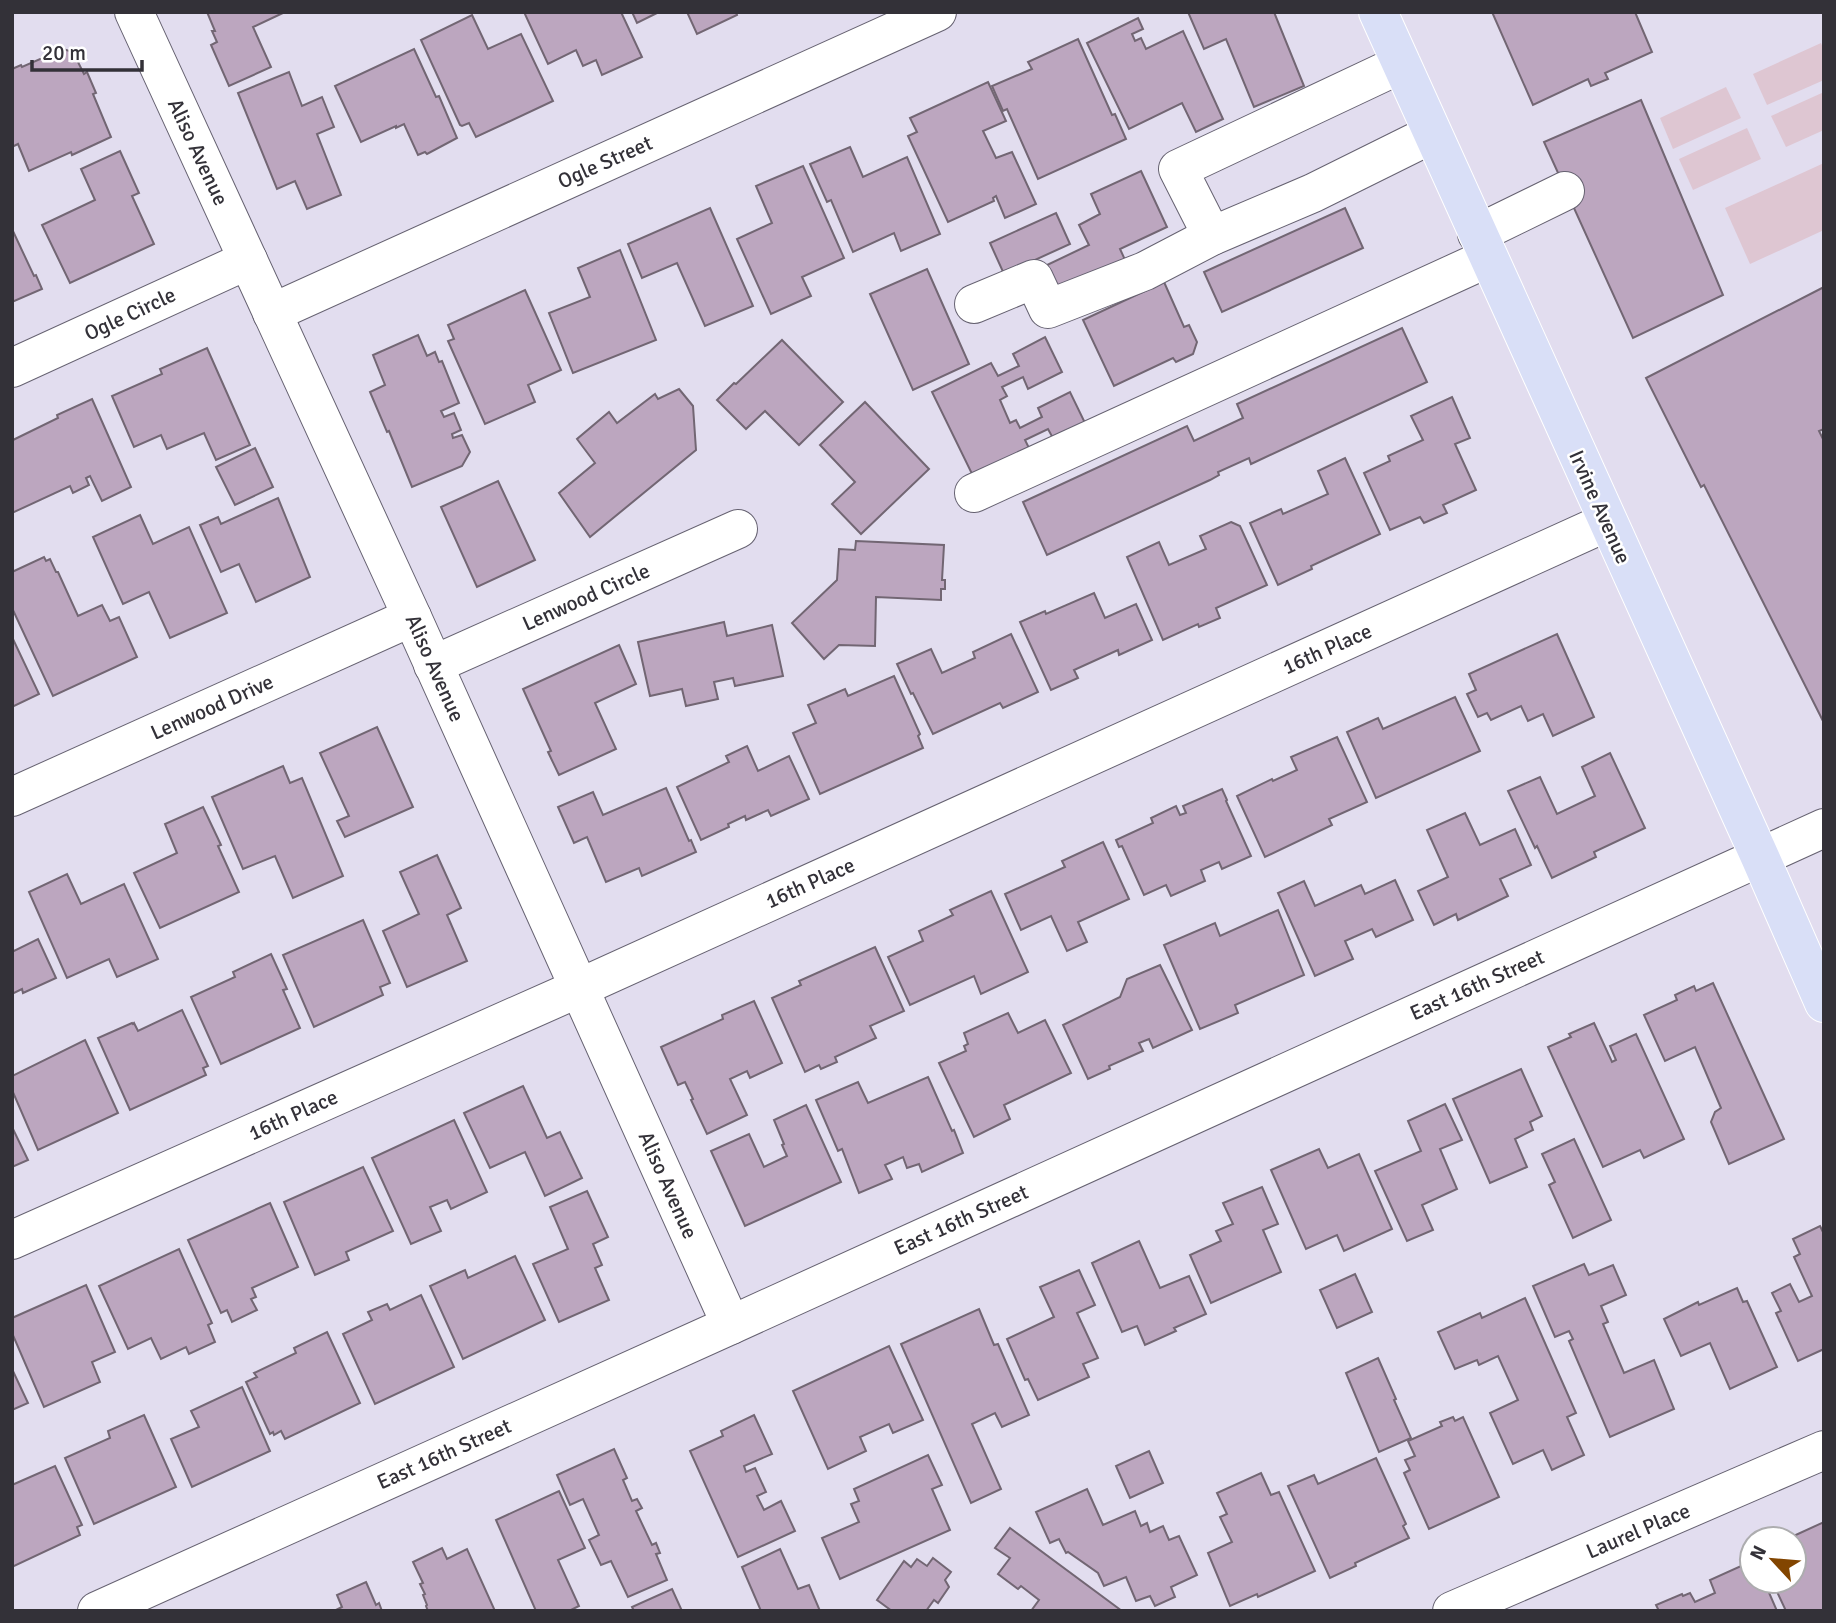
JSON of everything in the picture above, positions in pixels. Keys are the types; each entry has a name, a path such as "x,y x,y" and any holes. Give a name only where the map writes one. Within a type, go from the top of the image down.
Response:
{"main road":[{"name":"Irvine Avenue","path":"1378,12 1824,1003"}],"street":[{"name":"Aliso Avenue","path":"134,12 412,617 731,1325"},
{"name":"Ogle Street","path":"272,313 937,12"},
{"path":"1212,236 1178,169 1401,64"},
{"path":"974,304 1034,279 1048,309 1145,271 1212,236 1313,193 1433,134"},
{"path":"974,493 1483,246 1565,191"},
{"name":"Ogle Circle","path":"12,368 248,260"},
{"name":"16th Place","path":"12,1240 579,988 1607,522"},
{"name":"Lenwood Circle","path":"433,665 738,529"},
{"name":"Lenwood Drive","path":"12,797 412,617"},
{"name":"East 16th Street","path":"97,1611 1824,828"},
{"name":"Laurel Place","path":"1452,1611 1824,1450"}],"shaded area":[{"path":"1821,43 1824,51 1824,80 1767,105 1753,74"},
{"path":"1726,87 1741,118 1673,149 1660,118"},
{"path":"1824,92 1824,130 1786,147 1771,116"},
{"path":"1747,128 1761,159 1693,190 1679,159"},
{"path":"1824,163 1824,230 1750,264 1725,208"}],"building":[{"path":"207,12 285,12 253,27 271,67 229,86 211,45 217,42"},
{"path":"524,12 621,12 642,57 602,75 596,60 583,66 576,50 548,64"},
{"path":"632,12 659,12 637,23"},
{"path":"687,12 736,12 737,15 697,34"},
{"path":"1188,12 1274,12 1304,86 1254,107 1226,39 1204,49"},
{"path":"1492,12 1635,12 1652,52 1605,73 1608,79 1591,86 1588,79 1533,105"},
{"path":"472,15 488,49 521,34 553,101 476,137 469,123 460,125 421,40"},
{"path":"1138,18 1143,29 1132,34 1135,41 1141,38 1146,49 1183,31 1223,119 1196,132 1182,103 1129,129 1087,43"},
{"path":"1078,39 1112,115 1115,114 1126,139 1038,179 1007,109 1003,111 992,86 1032,69 1028,62"},
{"path":"63,49 73,52 84,74 87,72 111,137 29,171 18,144 12,147 12,69"},
{"path":"414,49 457,138 427,154 425,152 418,155 404,124 361,142 335,86"},
{"path":"289,72 302,106 322,97 334,127 317,134 341,195 307,209 295,181 277,189 238,93"},
{"path":"988,82 1006,121 983,131 996,158 1012,152 1036,204 1005,218 996,196 994,201 948,222 908,136 917,132 910,118"},
{"path":"1641,100 1723,295 1633,338 1544,142"},
{"path":"850,147 863,177 907,157 940,234 901,251 894,233 853,252 831,200 827,202 810,164"},
{"path":"120,151 139,193 132,196 154,244 70,283 42,225 95,200 81,169"},
{"path":"803,166 844,258 802,277 811,296 771,314 737,239 772,223 756,186"},
{"path":"1141,171 1167,227 1120,249 1126,262 1059,293 1047,265 1089,245 1079,225 1100,214 1091,194"},
{"path":"710,208 753,306 705,326 677,263 642,278 628,244"},
{"path":"1345,208 1363,248 1222,312 1204,272"},
{"path":"1056,213 1070,244 1004,274 990,243"},
{"path":"12,229 42,289 12,302"},
{"path":"620,250 656,340 573,373 549,313 590,297 578,268"},
{"path":"927,269 969,364 913,390 870,294"},
{"path":"1164,282 1184,327 1189,325 1197,342 1193,354 1176,362 1173,358 1114,386 1083,320"},
{"path":"1824,287 1824,429 1819,431 1824,441 1823,721 1704,485 1701,487 1646,378"},
{"path":"525,290 561,370 528,385 535,402 485,424 448,341 454,339 448,325"},
{"path":"1402,328 1427,382 1251,464 1249,458 1218,472 1219,475 1210,480 1047,555 1023,502 1187,426 1194,441 1243,418 1237,404"},
{"path":"418,335 427,356 435,352 439,362 442,361 459,403 441,411 444,417 454,413 461,430 452,434 453,438 462,435 470,452 462,466 412,487 370,392 385,385 373,355"},
{"path":"1045,337 1062,372 1028,389 1023,377 1002,387 1007,396 1000,400 1010,423 1016,420 1020,428 1042,417 1038,408 1070,392 1086,425 1054,440 1048,429 1025,440 1030,450 974,478 932,392 991,363 998,376 1019,366 1013,354"},
{"path":"782,340 843,402 799,445 765,411 746,429 717,400"},
{"path":"207,348 250,445 216,460 204,433 167,449 161,435 134,447 112,396 162,374 160,369"},
{"path":"679,389 693,406 696,450 590,537 559,493 595,463 577,439 609,412 617,423 655,394 658,399"},
{"path":"1452,397 1470,438 1455,444 1476,490 1443,505 1447,513 1424,523 1420,517 1390,530 1364,473 1390,461 1388,456 1423,440 1411,416"},
{"path":"92,399 131,487 102,501 90,476 86,478 89,485 73,493 70,486 12,513 13,440"},
{"path":"865,402 929,469 861,534 832,504 855,482 820,445"},
{"path":"255,448 273,487 235,505 216,467"},
{"path":"1345,458 1380,534 1311,566 1312,569 1278,585 1250,523 1281,509 1283,514 1328,494 1318,471"},
{"path":"498,481 535,560 477,587 441,507"},
{"path":"278,498 310,577 256,602 239,564 221,572 200,525 218,517 221,524"},
{"path":"140,515 153,544 189,527 227,613 170,638 149,592 123,604 93,537"},
{"path":"1231,522 1240,526 1267,585 1216,608 1220,618 1199,627 1198,624 1163,640 1127,557 1159,542 1169,565 1206,549 1200,536"},
{"path":"856,541 944,545 942,580 945,580 945,589 941,589 941,600 876,597 875,646 839,645 824,659 792,623 837,580 839,549 855,550"},
{"path":"44,557 46,561 50,559 58,572 78,616 102,605 110,621 119,617 137,657 53,696 12,608 12,572"},
{"path":"1094,593 1105,618 1136,604 1152,640 1119,655 1118,650 1074,670 1078,678 1051,690 1020,622"},
{"path":"724,622 727,636 772,625 783,676 735,686 733,678 714,682 718,699 686,706 682,689 650,696 638,642"},
{"path":"1011,634 1038,692 1003,708 1000,703 933,734 897,664 931,649 942,673 975,658 973,652"},
{"path":"1557,634 1594,717 1553,736 1543,714 1528,721 1521,706 1491,720 1487,713 1478,717 1467,694 1476,690 1469,674"},
{"path":"12,637 39,694 12,707"},
{"path":"619,645 636,684 595,703 616,749 559,775 523,689"},
{"path":"894,676 920,734 918,736 923,748 820,794 793,733 816,723 808,705 845,689 848,696"},
{"path":"1455,697 1480,751 1376,798 1347,732 1378,718 1383,729"},
{"path":"377,727 413,807 345,837 337,821 349,816 320,753"},
{"path":"1337,737 1367,802 1329,819 1332,825 1265,857 1237,796 1297,770 1291,757"},
{"path":"747,746 758,771 789,756 809,799 771,816 768,810 746,820 745,816 701,840 677,787 729,762 726,756"},
{"path":"1610,753 1645,828 1594,852 1596,857 1552,878 1508,791 1540,777 1557,814 1595,796 1582,767"},
{"path":"283,766 290,783 302,778 343,876 293,898 275,856 243,869 212,797"},
{"path":"666,788 696,852 642,876 639,868 606,882 587,837 574,843 558,807 593,792 603,815"},
{"path":"1222,789 1251,856 1222,869 1219,862 1201,870 1205,881 1171,896 1166,885 1144,895 1122,846 1119,847 1116,840 1153,823 1151,818 1176,806 1180,815 1186,813 1183,806"},
{"path":"203,807 239,892 160,928 134,873 177,853 165,824"},
{"path":"1465,813 1480,845 1515,829 1531,865 1500,879 1508,896 1458,920 1456,914 1434,925 1418,891 1448,877 1427,830"},
{"path":"1103,842 1129,899 1078,922 1087,942 1067,951 1051,916 1021,930 1005,894 1065,867 1062,861"},
{"path":"437,855 461,908 447,915 467,961 407,987 383,931 419,914 400,872"},
{"path":"67,874 81,904 124,884 158,959 117,977 109,959 67,978 29,892"},
{"path":"1395,880 1413,920 1376,937 1372,929 1345,941 1353,959 1315,976 1278,893 1304,881 1315,906 1361,885 1365,894"},
{"path":"991,891 1028,972 981,994 974,976 910,1005 888,957 923,941 919,931 953,915 950,910"},
{"path":"1278,910 1304,975 1235,1005 1238,1013 1200,1029 1164,945 1215,923 1220,936"},
{"path":"363,920 390,983 380,987 383,995 314,1027 283,955"},
{"path":"38,939 56,978 23,993 22,989 12,994 12,948 14,951"},
{"path":"875,947 904,1011 870,1026 876,1038 835,1057 837,1062 821,1069 819,1065 805,1072 772,998 801,985 799,981"},
{"path":"271,954 287,989 283,990 300,1028 221,1064 191,997 235,977 233,972"},
{"path":"1160,965 1192,1030 1153,1048 1149,1039 1139,1043 1143,1051 1088,1079 1063,1025 1120,997 1127,979"},
{"path":"1713,983 1784,1139 1729,1164 1711,1122 1715,1112 1721,1108 1695,1047 1665,1061 1644,1015 1677,1000 1675,995 1694,986 1696,991"},
{"path":"754,1001 782,1063 750,1078 747,1071 730,1079 747,1115 707,1134 685,1082 678,1085 661,1047 723,1019 722,1015"},
{"path":"182,1010 208,1066 203,1068 206,1075 130,1110 98,1038 132,1023 138,1031"},
{"path":"1008,1013 1018,1033 1045,1020 1071,1073 1004,1105 1010,1119 974,1137 939,1063 966,1051 964,1046 968,1044 964,1033"},
{"path":"1594,1023 1612,1062 1616,1060 1610,1046 1636,1034 1684,1139 1644,1158 1640,1150 1603,1167 1548,1047"},
{"path":"85,1040 118,1113 38,1150 12,1090 12,1076"},
{"path":"1521,1069 1542,1116 1530,1122 1533,1130 1515,1139 1527,1167 1490,1183 1453,1099"},
{"path":"928,1077 963,1153 922,1172 919,1164 907,1168 903,1157 885,1165 892,1179 859,1193 842,1149 838,1151 816,1100 858,1082 868,1103"},
{"path":"523,1086 547,1138 560,1132 582,1178 545,1196 525,1152 490,1168 464,1113"},
{"path":"1445,1104 1462,1140 1440,1149 1457,1189 1422,1205 1433,1230 1407,1241 1375,1171 1421,1151 1408,1121"},
{"path":"806,1105 841,1182 745,1226 711,1151 749,1134 764,1167 787,1156 774,1120"},
{"path":"454,1120 487,1192 451,1209 447,1200 430,1207 441,1231 411,1244 372,1158"},
{"path":"12,1127 28,1160 12,1167"},
{"path":"1574,1139 1611,1220 1573,1238 1549,1185 1555,1182 1542,1154"},
{"path":"1319,1149 1328,1168 1359,1154 1392,1229 1344,1251 1337,1235 1306,1249 1271,1170"},
{"path":"363,1167 393,1231 346,1252 349,1260 315,1275 284,1202"},
{"path":"1262,1187 1278,1224 1263,1230 1281,1272 1211,1303 1190,1255 1221,1241 1216,1231 1233,1224 1223,1203"},
{"path":"587,1191 608,1237 593,1244 602,1265 595,1268 609,1300 559,1322 533,1264 568,1249 550,1207"},
{"path":"270,1203 298,1267 252,1288 256,1297 251,1299 257,1310 232,1322 227,1310 221,1313 188,1240"},
{"path":"1820,1226 1824,1234 1824,1349 1798,1361 1776,1313 1781,1311 1772,1293 1790,1284 1799,1302 1812,1296 1794,1257 1800,1254 1793,1239"},
{"path":"1139,1241 1160,1288 1189,1276 1206,1314 1145,1345 1137,1326 1122,1332 1092,1263"},
{"path":"179,1249 212,1323 208,1325 215,1342 189,1354 186,1347 161,1359 151,1338 128,1349 99,1286"},
{"path":"515,1256 545,1320 463,1359 430,1286 465,1270 468,1278"},
{"path":"1584,1264 1589,1275 1613,1265 1626,1295 1601,1306 1608,1322 1603,1324 1624,1373 1654,1360 1674,1409 1610,1437 1569,1341 1573,1339 1569,1331 1555,1337 1533,1286"},
{"path":"1079,1270 1095,1305 1077,1313 1098,1358 1083,1364 1089,1377 1038,1400 1028,1379 1025,1380 1007,1339 1054,1317 1040,1287"},
{"path":"1355,1274 1372,1312 1337,1328 1320,1290"},
{"path":"86,1285 115,1352 92,1362 100,1382 44,1407 12,1333 12,1318"},
{"path":"1737,1288 1743,1302 1747,1301 1777,1367 1730,1389 1710,1343 1681,1356 1664,1319 1698,1302 1699,1305"},
{"path":"421,1295 454,1367 375,1404 343,1334 372,1320 368,1312 387,1304 390,1310"},
{"path":"1525,1298 1576,1413 1567,1417 1584,1455 1552,1470 1543,1450 1513,1464 1490,1413 1518,1400 1498,1356 1479,1365 1477,1360 1455,1369 1438,1332 1480,1313 1482,1318"},
{"path":"979,1309 994,1345 998,1344 1029,1415 1002,1427 995,1413 972,1424 1001,1489 971,1503 901,1344"},
{"path":"327,1332 360,1403 285,1439 281,1431 270,1434 246,1382 257,1377 254,1373 296,1353 294,1348"},
{"path":"889,1346 923,1420 893,1433 889,1424 860,1437 866,1451 828,1469 793,1391"},
{"path":"1378,1358 1411,1438 1379,1452 1346,1373"},
{"path":"12,1369 28,1403 12,1410"},
{"path":"242,1387 270,1451 192,1487 171,1439 199,1427 191,1411"},
{"path":"144,1415 176,1487 94,1524 65,1458 110,1438 108,1431"},
{"path":"754,1415 772,1454 744,1466 746,1472 755,1468 766,1492 757,1496 764,1510 781,1501 795,1531 738,1557 690,1451 723,1436 721,1431"},
{"path":"1453,1417 1455,1421 1463,1417 1499,1497 1429,1529 1404,1473 1410,1470 1405,1460 1415,1456 1408,1441 1442,1426 1440,1422"},
{"path":"614,1449 627,1478 623,1480 632,1501 637,1499 642,1508 636,1511 652,1545 656,1543 660,1553 656,1554 667,1580 628,1597 611,1561 601,1565 589,1540 599,1535 583,1499 570,1505 557,1475"},
{"path":"1149,1451 1163,1483 1130,1498 1116,1466"},
{"path":"928,1455 942,1485 932,1489 950,1530 840,1579 822,1538 859,1522 851,1504 859,1501 854,1489"},
{"path":"1376,1458 1406,1524 1403,1526 1409,1538 1330,1578 1288,1486 1314,1475 1318,1484"},
{"path":"55,1466 82,1525 77,1527 80,1535 12,1567 12,1485"},
{"path":"1261,1473 1271,1495 1279,1492 1315,1571 1258,1597 1257,1594 1230,1606 1208,1553 1232,1542 1220,1517 1227,1514 1217,1493"},
{"path":"1087,1489 1103,1525 1135,1511 1141,1526 1147,1523 1150,1532 1163,1526 1169,1540 1179,1536 1197,1575 1171,1587 1175,1597 1155,1606 1150,1596 1136,1601 1126,1577 1104,1586 1098,1573 1066,1553 1059,1539 1050,1543 1036,1512"},
{"path":"559,1491 585,1548 558,1560 579,1606 569,1611 536,1611 496,1520"},
{"path":"1824,1522 1824,1611 1786,1611 1779,1595 1808,1595 1808,1529"},
{"path":"1010,1528 1122,1611 1031,1611 1039,1600 1021,1586 1018,1589 998,1574 1010,1558 995,1548"},
{"path":"442,1548 447,1559 467,1549 495,1611 428,1611 420,1584 423,1583 413,1562"},
{"path":"780,1549 798,1589 809,1585 820,1611 761,1611 742,1567"},
{"path":"933,1558 951,1572 945,1580 949,1587 938,1603 934,1600 926,1611 892,1611 877,1600 904,1561 911,1567 917,1559 927,1566"},
{"path":"1738,1567 1738,1595 1770,1595 1777,1611 1659,1611 1656,1605 1682,1594 1683,1596 1690,1593 1695,1602 1715,1593 1710,1580"},
{"path":"366,1582 376,1605 379,1603 382,1611 334,1611 342,1607 337,1595"},
{"path":"672,1589 682,1611 634,1611 632,1607"}]}
